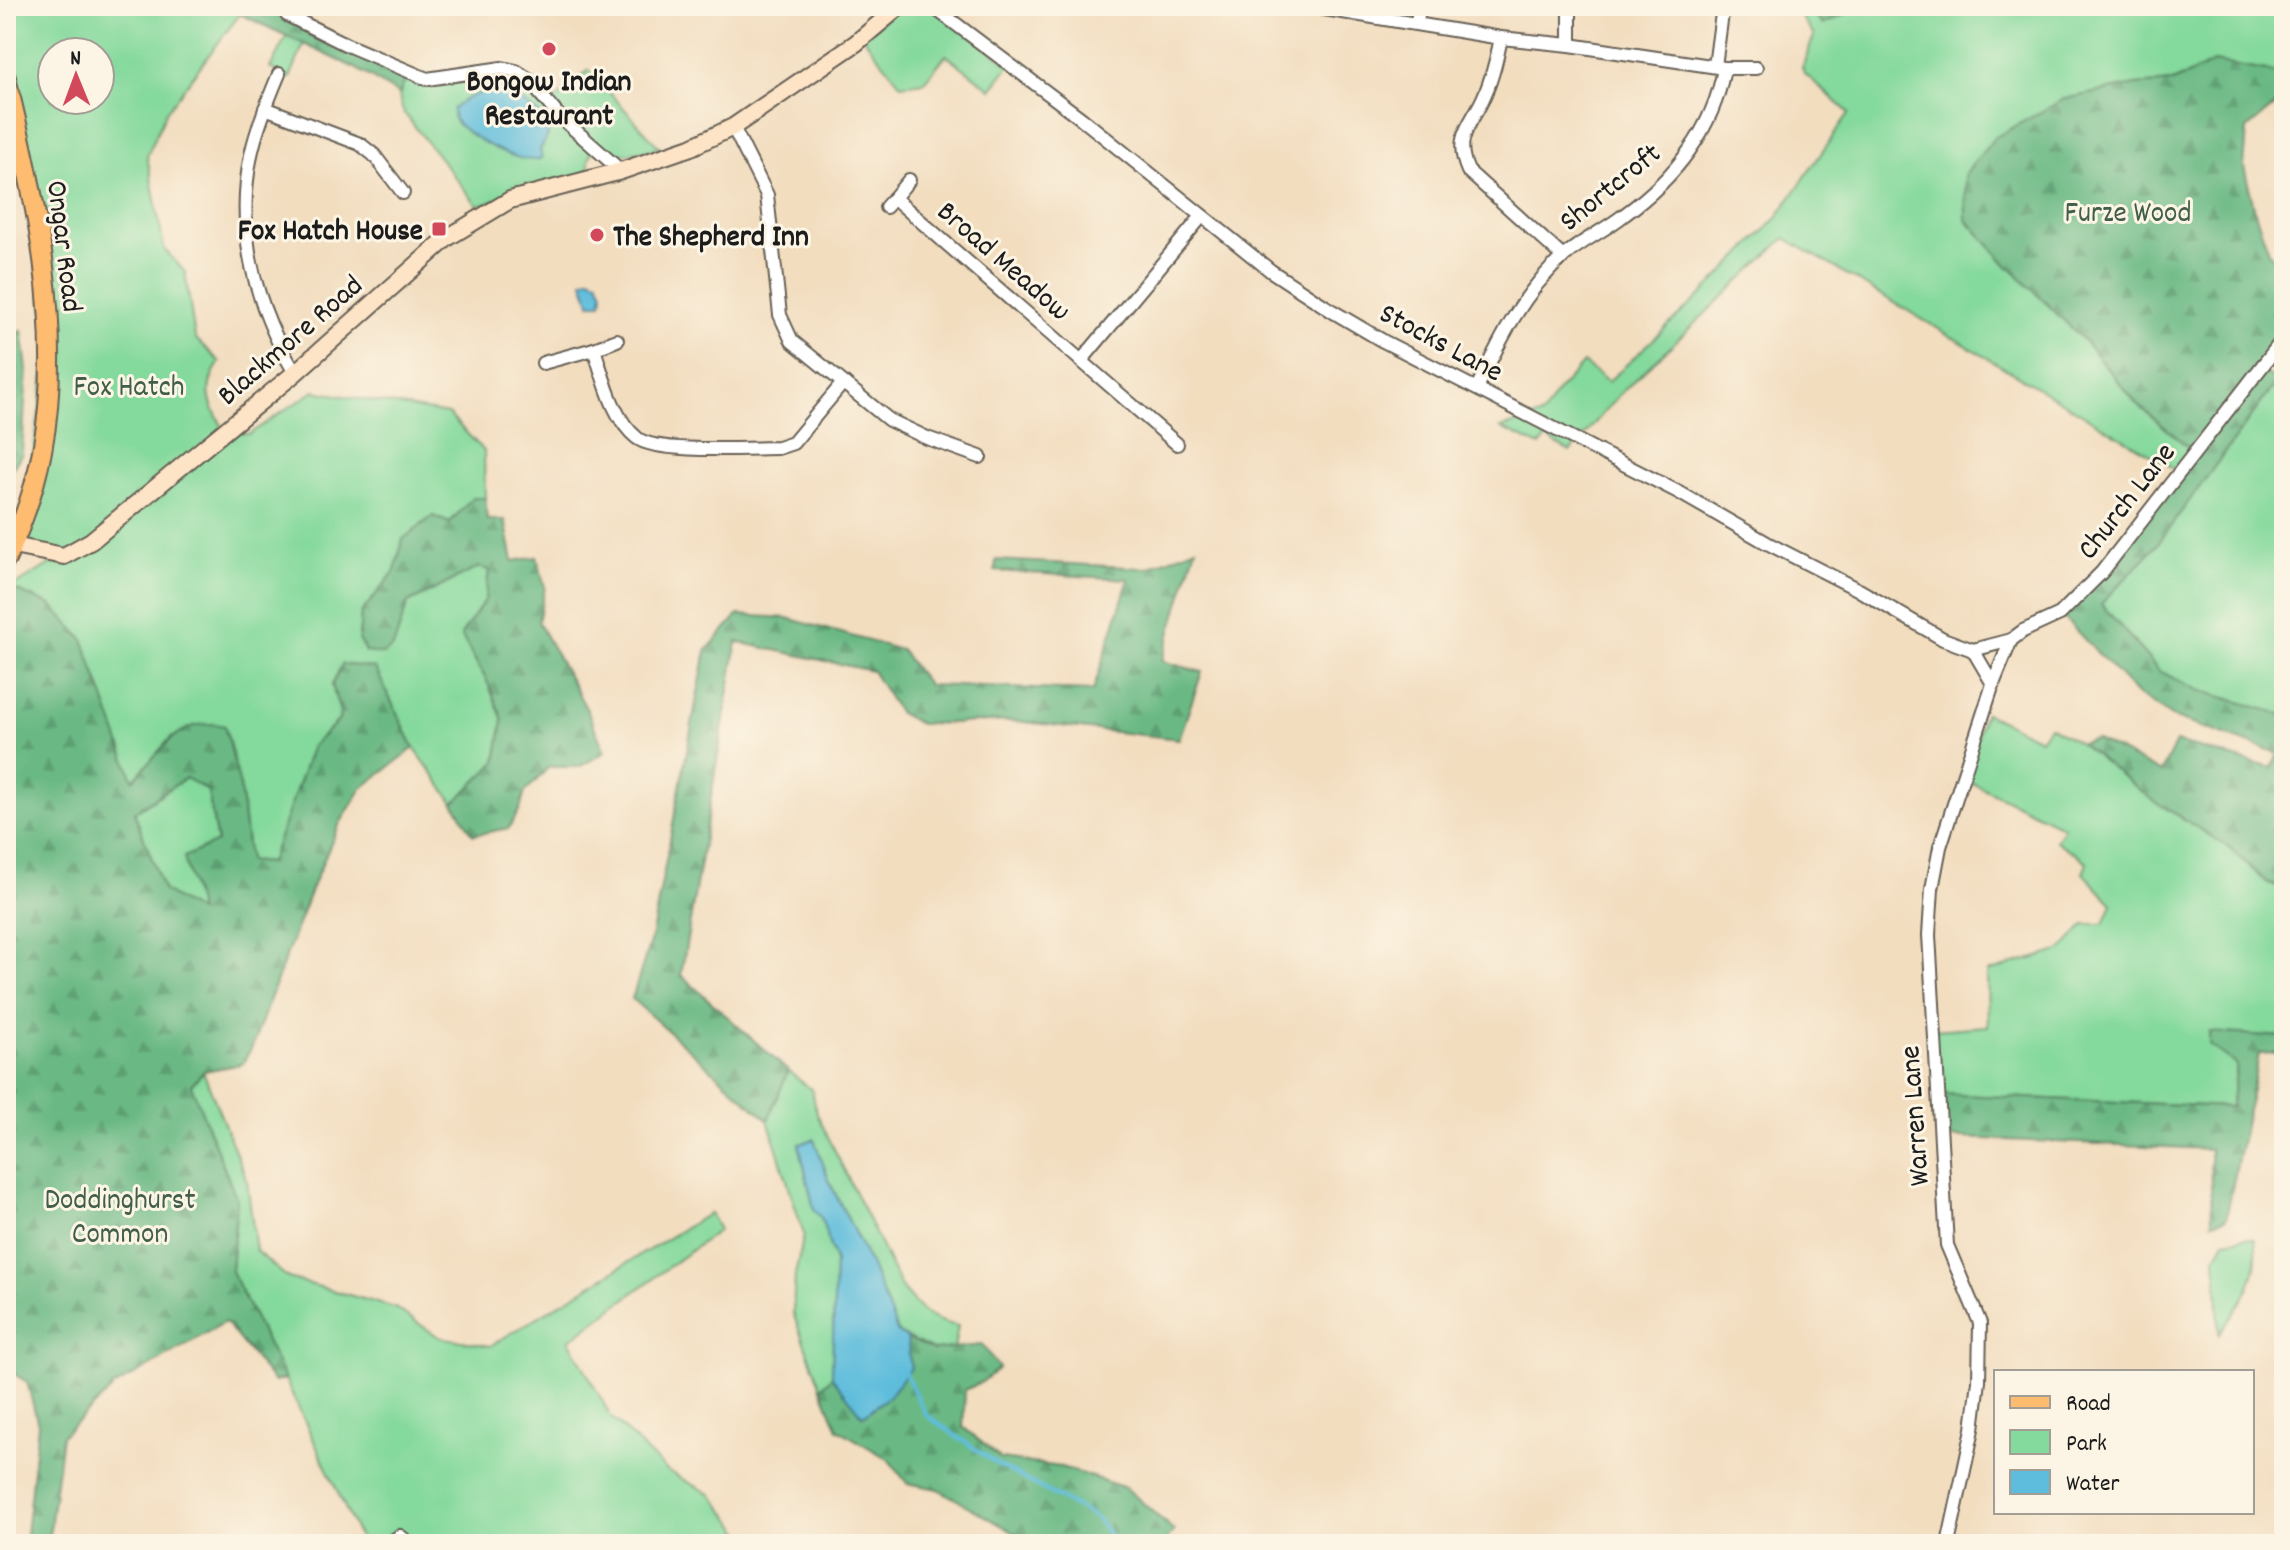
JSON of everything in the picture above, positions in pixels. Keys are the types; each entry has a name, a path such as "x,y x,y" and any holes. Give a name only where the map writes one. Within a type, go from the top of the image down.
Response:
{"main road":[{"name":"Ongar Road","path":"6,78 31,183 41,243 49,341 43,449 31,496 9,553"}],"street":[{"name":"Blackmore Road","path":"9,553 64,556 91,541 295,373 447,238 485,214 510,200 621,171 691,147 733,127 856,43 900,6"},
{"name":"Stocks Lane","path":"932,6 1082,119 1271,271 1332,311 1383,341 1680,493 1930,632 1973,650"},
{"path":"1306,6 1501,38 1719,67 1756,68"},
{"path":"1417,24 1419,6"},
{"path":"1570,6 1570,45"},
{"name":"Shortcroft","path":"1477,388 1518,310 1535,285 1563,257 1591,235 1622,217 1679,165 1711,116 1720,92 1723,6"},
{"path":"287,15 427,79 502,68 516,71 527,78 558,115 621,171"},
{"name":"Shortcroft","path":"1501,38 1485,95 1465,130 1461,149 1463,160 1468,171 1563,257"},
{"path":"279,74 251,156 246,229 259,298 276,341 295,373"},
{"path":"265,108 360,144 374,155 403,193"},
{"path":"733,127 767,195 780,315 792,341 889,420 980,457"},
{"name":"Broad Meadow","path":"909,180 890,202 1177,444"},
{"name":"Broad Meadow","path":"1081,361 1202,216"},
{"name":"Church Lane","path":"1973,650 2011,640 2060,614 2102,572 2284,338"},
{"path":"543,363 617,340"},
{"path":"594,349 623,423 639,440 671,447 778,448 793,443 842,384"},
{"name":"Warren Lane","path":"1948,1544 1973,1429 1979,1381 1980,1323 1947,1245 1929,935 1932,889 1940,847 1993,684 2011,640"},
{"path":"1973,650 1993,684"},
{"path":"387,1544 400,1536 410,1544"}],"green space":[{"name":"Fox Hatch","path":"6,6 246,6 166,112 147,156 164,249 185,272 195,338 220,362 209,389 215,413 225,431 249,434 314,391 448,414 484,451 485,498 472,499 449,523 403,539 395,571 361,614 359,639 393,647 408,603 479,567 489,570 485,600 461,635 488,683 503,720 496,762 454,803 414,748 375,668 332,685 340,712 339,720 312,746 270,863 249,861 240,786 172,736 133,781 83,639 51,605 11,588 63,556 13,546 24,518 49,341 6,78"},
{"path":"246,6 263,8 305,22 410,71 399,94 355,68 240,14"},
{"path":"900,6 932,6 1010,65 991,89 946,55 924,82 901,85 863,37"},
{"path":"1794,6 2284,6 2284,74 2214,62 2173,82 2135,85 2064,99 1966,219 2007,265 2084,340 2137,404 2194,452 2178,471 1785,238 1619,395 1570,452 1546,438 1540,446 1501,428 1543,415 1558,391 1583,363 1608,382 1776,219 1849,113 1805,74 1802,68 1814,36"},
{"path":"1805,6 1861,6 1823,25"},
{"path":"287,35 304,44 290,78 270,68"},
{"name":"Furze Wood","path":"2214,62 2284,74 2284,98 2247,129 2244,167 2270,254 2284,271 2284,339 2260,370 2278,380 2156,546 2101,604 2159,671 2198,690 2284,715 2284,888 2266,882 2230,848 2151,799 2080,743 2096,739 2161,773 2176,742 2272,768 2278,753 2175,718 2138,695 2060,614 2194,452 2137,404 2084,340 2007,265 1966,219 1965,174 1994,138 2064,99 2135,85 2173,82"},
{"path":"511,69 550,105 589,70 660,148 626,154 594,147 589,168 583,175 551,181 477,205 404,113 400,91 410,71 427,79"},
{"path":"22,330 27,369 22,453 6,479 6,341"},
{"path":"2278,380 2284,383 2284,715 2198,690 2159,671 2101,604 2156,546"},
{"path":"472,498 485,498 487,520 505,520 513,561 537,557 545,587 538,622 586,708 605,752 579,767 549,767 525,792 509,828 473,835 454,803 496,762 503,720 488,683 461,635 485,600 489,570 479,567 408,603 393,647 383,654 365,652 359,639 361,613 395,571 403,539 433,516 450,523"},
{"path":"1196,548 1162,661 1202,672 1179,739 1015,721 920,724 899,713 872,671 737,642 681,975 788,1071 768,1120 632,999 651,939 706,651 738,615 787,618 901,650 928,685 1093,691 1129,579 995,571 996,560 1147,568"},
{"name":"Doddinghurst Common","path":"6,586 51,605 83,639 133,780 162,748 183,731 209,724 225,726 240,786 249,861 270,863 312,746 339,720 340,712 332,685 342,664 375,668 414,748 362,788 339,825 312,887 252,1047 242,1064 204,1071 191,1085 237,1200 231,1271 285,1379 274,1382 225,1322 114,1387 62,1436 48,1544 25,1544 38,1424 27,1382 6,1369","holes":["186,778 208,791 217,842 184,857 199,912 164,891 134,812"]},
{"path":"1985,713 2040,739 2049,726 2080,743 2151,799 2230,848 2266,882 2284,888 2284,1037 2209,1033 2209,1045 2238,1065 2231,1107 1938,1094 1933,1030 1988,1026 1987,972 2062,950 2085,924 2104,924 2112,904 2083,873 2087,862 2056,841 2064,827 1962,778"},
{"path":"186,778 208,791 217,843 200,913 164,891 134,812"},
{"path":"2209,1032 2284,1037 2284,1052 2259,1054 2226,1219 2212,1222 2210,1149 1941,1137 1938,1094 2231,1107 2237,1065 2209,1045"},
{"path":"203,1071 247,1181 256,1251 288,1278 395,1308 439,1337 490,1346 710,1213 719,1230 569,1340 611,1417 667,1471 711,1494 751,1544 410,1544 400,1536 391,1544 362,1544 231,1271 237,1200 191,1085"},
{"path":"788,1071 812,1090 817,1114 902,1289 926,1314 958,1326 954,1348 933,1350 898,1333 813,1139 799,1145 814,1209 821,1218 835,1262 832,1377 821,1388 793,1313 795,1275 804,1235 768,1120"},
{"path":"2255,1239 2255,1266 2248,1290 2219,1334 2216,1257 2225,1241"},
{"path":"907,1338 933,1350 982,1345 999,1368 982,1382 965,1390 963,1427 1001,1459 1061,1467 1126,1488 1174,1531 1164,1544 1034,1544 938,1489 907,1483 888,1459 838,1429 821,1388 832,1377 863,1416 911,1368"}],"water":[{"path":"493,89 513,95 542,116 548,135 540,150 542,158 523,159 510,155 472,135 455,120 453,109 457,105"},
{"path":"590,278 598,281 603,292 602,303 590,303 583,281"},
{"path":"814,1139 830,1183 870,1264 898,1333 907,1338 911,1368 888,1397 863,1416 832,1377 835,1262 821,1218 814,1209 799,1144"}],"waterway":[{"path":"906,1375 926,1415 1000,1466 1095,1517 1117,1544"}],"place":[{"name":"Bongow Indian Restaurant","path":"549,49"},
{"name":"Fox Hatch House","path":"439,229"},
{"name":"The Shepherd Inn","path":"597,235"}]}
